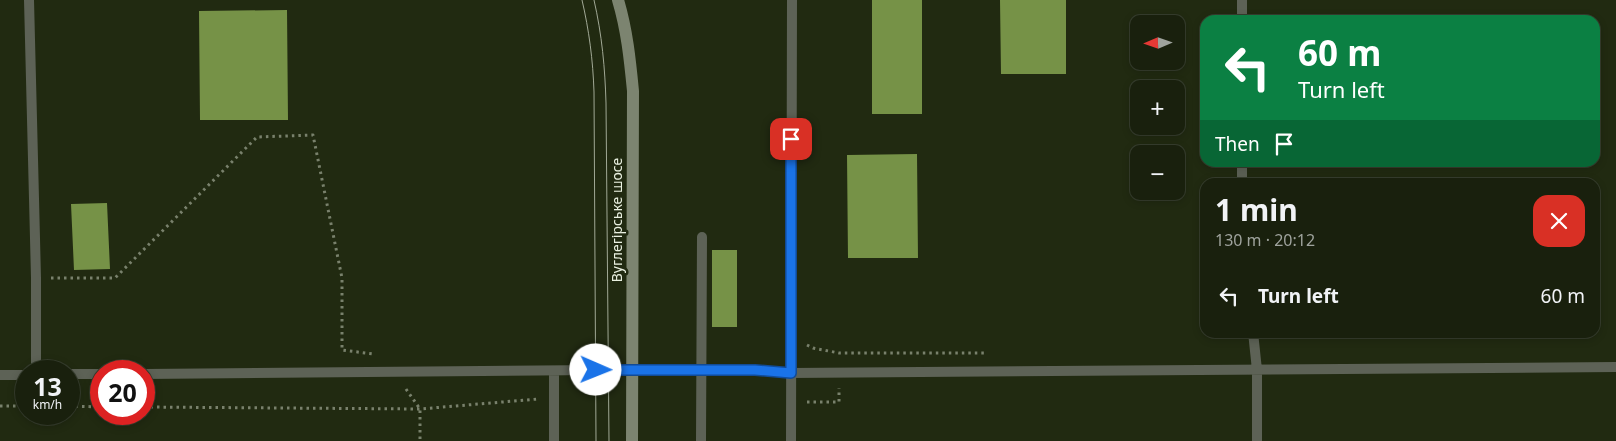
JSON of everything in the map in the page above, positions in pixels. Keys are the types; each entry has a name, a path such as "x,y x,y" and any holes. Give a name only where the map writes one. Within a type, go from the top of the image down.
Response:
{"street":[{"name":"Вуглегірське шосе","path":"618,0 630,54 633,91 632,441"}],"lane":[{"path":"29,0 36,278 36,360"},
{"path":"791,441 792,0"},
{"path":"1242,0 1242,15"},
{"path":"701,441 702,237"},
{"path":"1254,338 1257,370 1257,441"},
{"path":"155,374 755,370 791,373 1616,367"},
{"path":"554,371 554,441"},
{"path":"0,375 15,375"}],"path":[{"path":"36,278 115,278 257,137 313,136 342,278 342,350 373,354 394,372 420,409 420,441"},
{"path":"155,407 420,409 554,398"},
{"path":"0,406 15,406"}],"building":[{"path":"872,0 922,0 922,114 872,114"},
{"path":"1000,0 1066,0 1066,74 1001,74"},
{"path":"287,10 288,120 200,120 199,11"},
{"path":"917,154 918,258 848,258 847,155"},
{"path":"107,203 110,269 74,270 71,204"},
{"path":"712,250 737,250 737,327 712,327"}],"tram line":[{"path":"582,0 590,45 594,92 596,441"},
{"path":"594,0 603,52 606,103 609,441"}],"route":[{"path":"596,370 755,370 791,373 791,139"}]}
